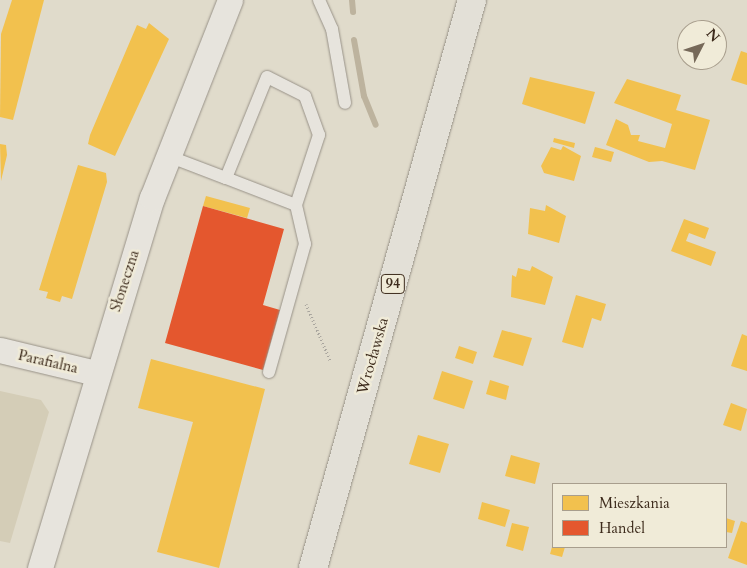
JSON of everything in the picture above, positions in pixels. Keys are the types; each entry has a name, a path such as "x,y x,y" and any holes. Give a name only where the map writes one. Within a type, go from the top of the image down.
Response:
{"main road":[{"name":"Wrocławska","path":"313,568 472,0"}],"street":[{"name":"Słoneczna","path":"40,568 96,373 168,156 230,0"},
{"name":"Parafialna","path":"0,350 96,373"}],"lane":[{"path":"319,0 332,29 345,103"},
{"path":"226,178 267,77 305,96 319,135 296,204 305,228 298,277 269,372"},
{"path":"168,156 296,204"}],"path":[{"path":"298,277 330,360"}],"shaded area":[{"path":"0,391 41,400 49,412 10,543 0,541"}],"building: Mieszkania":[{"path":"12,0 44,0 13,120 0,117 1,34"},
{"path":"149,23 169,39 115,156 88,144 90,135 137,25 146,29"},
{"path":"741,51 747,53 747,85 731,80"},
{"path":"530,77 595,92 585,124 522,104"},
{"path":"627,79 681,95 676,110 710,120 695,170 662,161 649,162 606,145 616,119 628,125 631,135 640,135 638,141 665,148 672,124 614,103"},
{"path":"554,138 575,143 574,148 553,142"},
{"path":"0,144 6,145 7,155 1,181"},
{"path":"563,146 581,156 574,181 544,173 541,166 551,147 561,150"},
{"path":"595,147 614,152 611,162 592,157"},
{"path":"78,165 106,173 107,182 72,299 62,296 60,302 46,298 48,292 39,290"},
{"path":"206,196 250,208 247,218 203,206"},
{"path":"546,205 566,216 559,243 528,234 530,208 545,211"},
{"path":"684,219 709,228 705,239 689,233 686,241 716,252 711,266 671,251"},
{"path":"532,266 553,277 545,305 511,297 512,275 516,277 518,268 530,271"},
{"path":"576,295 606,304 601,321 592,318 583,348 562,342"},
{"path":"502,330 532,338 523,366 493,357"},
{"path":"742,334 747,336 747,371 731,366"},
{"path":"459,346 477,352 473,364 455,358"},
{"path":"151,359 265,389 219,568 157,552 193,422 138,408"},
{"path":"442,371 473,381 464,409 433,399"},
{"path":"490,380 509,386 506,400 486,394"},
{"path":"731,403 747,409 741,431 723,425"},
{"path":"418,435 449,444 440,473 409,464"},
{"path":"511,455 540,463 535,484 505,476"},
{"path":"482,502 510,510 505,527 478,519"},
{"path":"727,518 735,521 732,533 727,532"},
{"path":"741,521 747,523 747,565 728,558"},
{"path":"512,523 529,527 523,551 506,546"},
{"path":"552,547 565,548 562,557 550,554"}],"building: Handel":[{"path":"203,206 284,229 263,305 280,310 263,370 165,343"}],"waterway":[{"path":"352,0 353,12"},
{"path":"354,40 364,96 376,125"}]}
